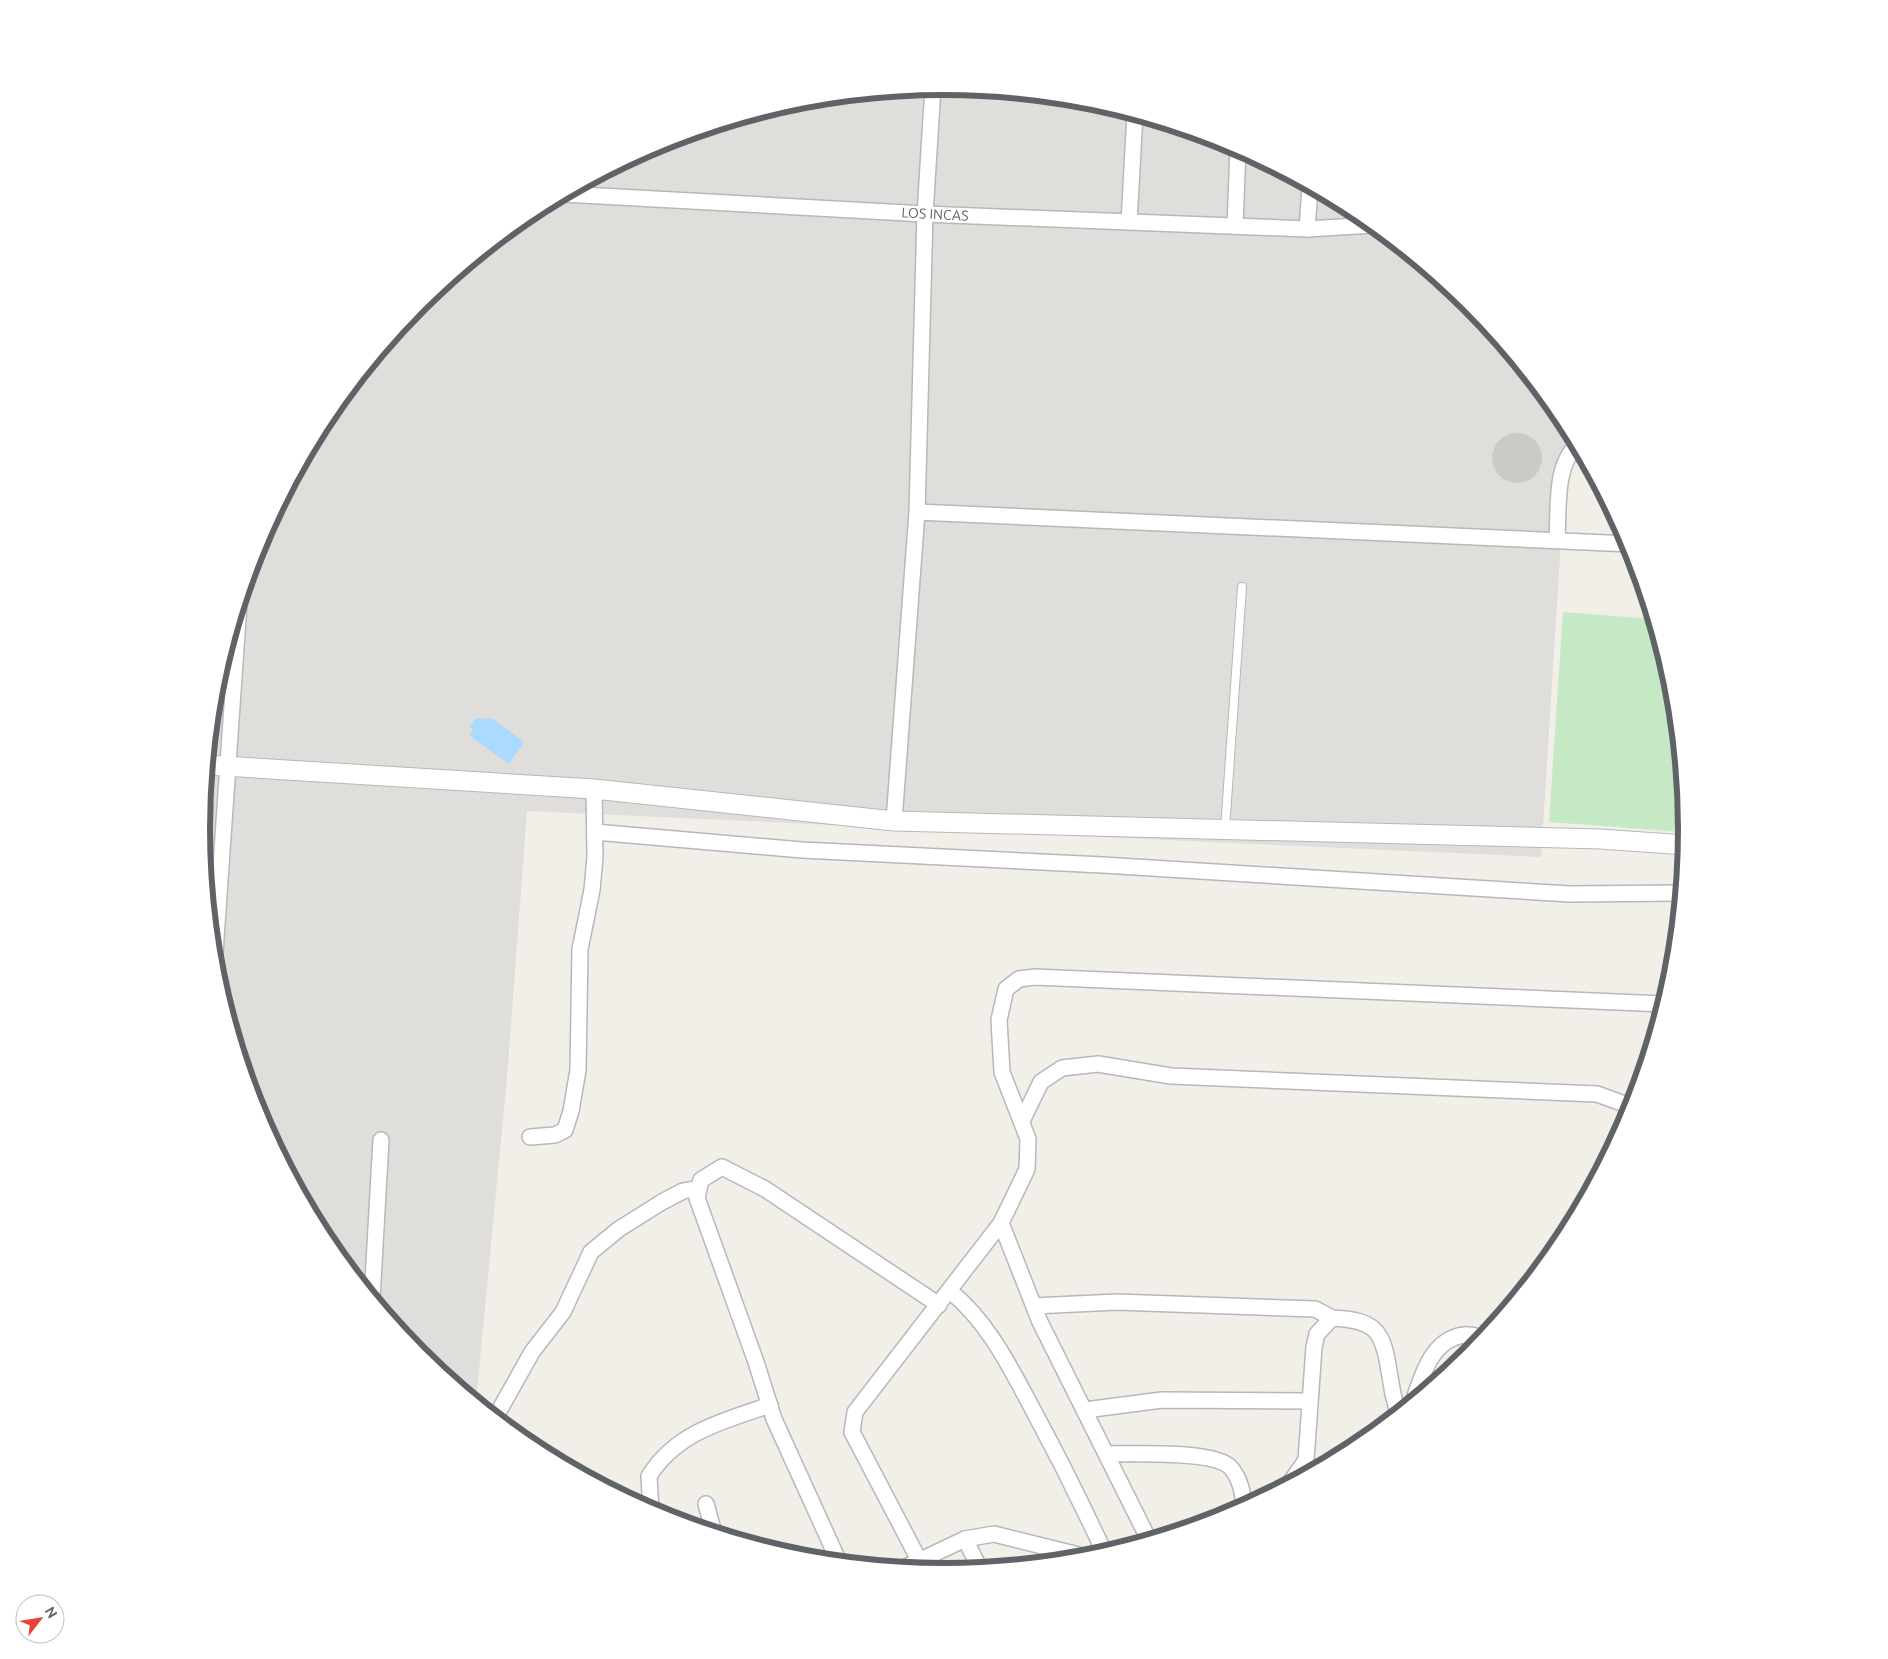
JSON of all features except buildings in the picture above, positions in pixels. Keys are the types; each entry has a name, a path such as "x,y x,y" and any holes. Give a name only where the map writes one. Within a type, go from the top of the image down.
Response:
{"street":[{"path":"894,821 917,512 925,214 932,95"},
{"path":"1128,222 1135,120"},
{"path":"1235,226 1238,157"},
{"path":"1307,229 1310,192"},
{"name":"LOS INCAS","path":"575,195 925,214 1307,229 1361,226"},
{"path":"1557,540 1562,471 1568,453 1572,449"},
{"path":"917,512 1621,544"},
{"path":"217,928 237,632"},
{"path":"213,765 594,789 894,821 1600,839 1678,844"},
{"path":"530,1137 555,1135 564,1130 571,1110 578,1070 580,949 592,890 595,832 594,789"},
{"path":"595,832 802,850 1103,865 1570,894 1675,893"},
{"path":"919,1560 852,1432 855,1412 1001,1224 1027,1169 1028,1140 1002,1072 999,1020 1006,989 1019,979 1035,976 1657,1004"},
{"path":"1022,1121 1041,1082 1062,1068 1098,1064 1171,1076 1597,1094 1626,1104"},
{"path":"372,1291 381,1140"},
{"path":"836,1556 774,1419 697,1198 701,1180 722,1167 765,1189 939,1305"},
{"path":"498,1413 532,1352 563,1312 590,1252 619,1229 662,1202 683,1191 699,1188"},
{"path":"1001,1224 1034,1306 1147,1535"},
{"path":"950,1291 969,1308 992,1335 1073,1484 1102,1547"},
{"path":"1034,1306 1116,1302 1315,1309 1332,1318 1347,1319 1367,1325 1378,1332 1385,1345 1397,1407"},
{"path":"1296,1474 1306,1460 1314,1347 1317,1334 1332,1318"},
{"path":"1417,1391 1425,1368 1441,1344 1465,1334 1475,1336"},
{"path":"1085,1410 1162,1400 1309,1401"},
{"path":"651,1503 649,1476 672,1448 698,1431 770,1405"},
{"path":"1107,1454 1154,1454 1218,1459 1231,1468 1243,1489 1244,1500"},
{"path":"706,1504 712,1526"},
{"path":"914,1563 965,1539 994,1534 1070,1553"},
{"path":"965,1539 977,1563"}],"lane":[{"path":"1225,830 1242,587"}],"shaded area":[{"path":"944,95 1040,101 1087,109 1134,120 1180,134 1225,151 1311,193 1352,219 1428,277 1463,310 1527,382 1555,421 1565,438 1562,526 1541,857 527,811 507,1077 477,1395 425,1349 361,1277 333,1238 308,1197 265,1111 248,1066 235,1020 224,973 216,925 211,878 211,781 224,686 248,593 265,548 285,505 333,421 361,382 392,345 460,277 536,219 577,193 663,151 708,134 754,120 848,101"}],"green space":[{"path":"1563,612 1647,619 1664,686 1672,734 1677,781 1679,832 1549,822"}],"water":[{"path":"476,718 493,719 524,742 509,764 470,736 473,729 470,727"}]}
